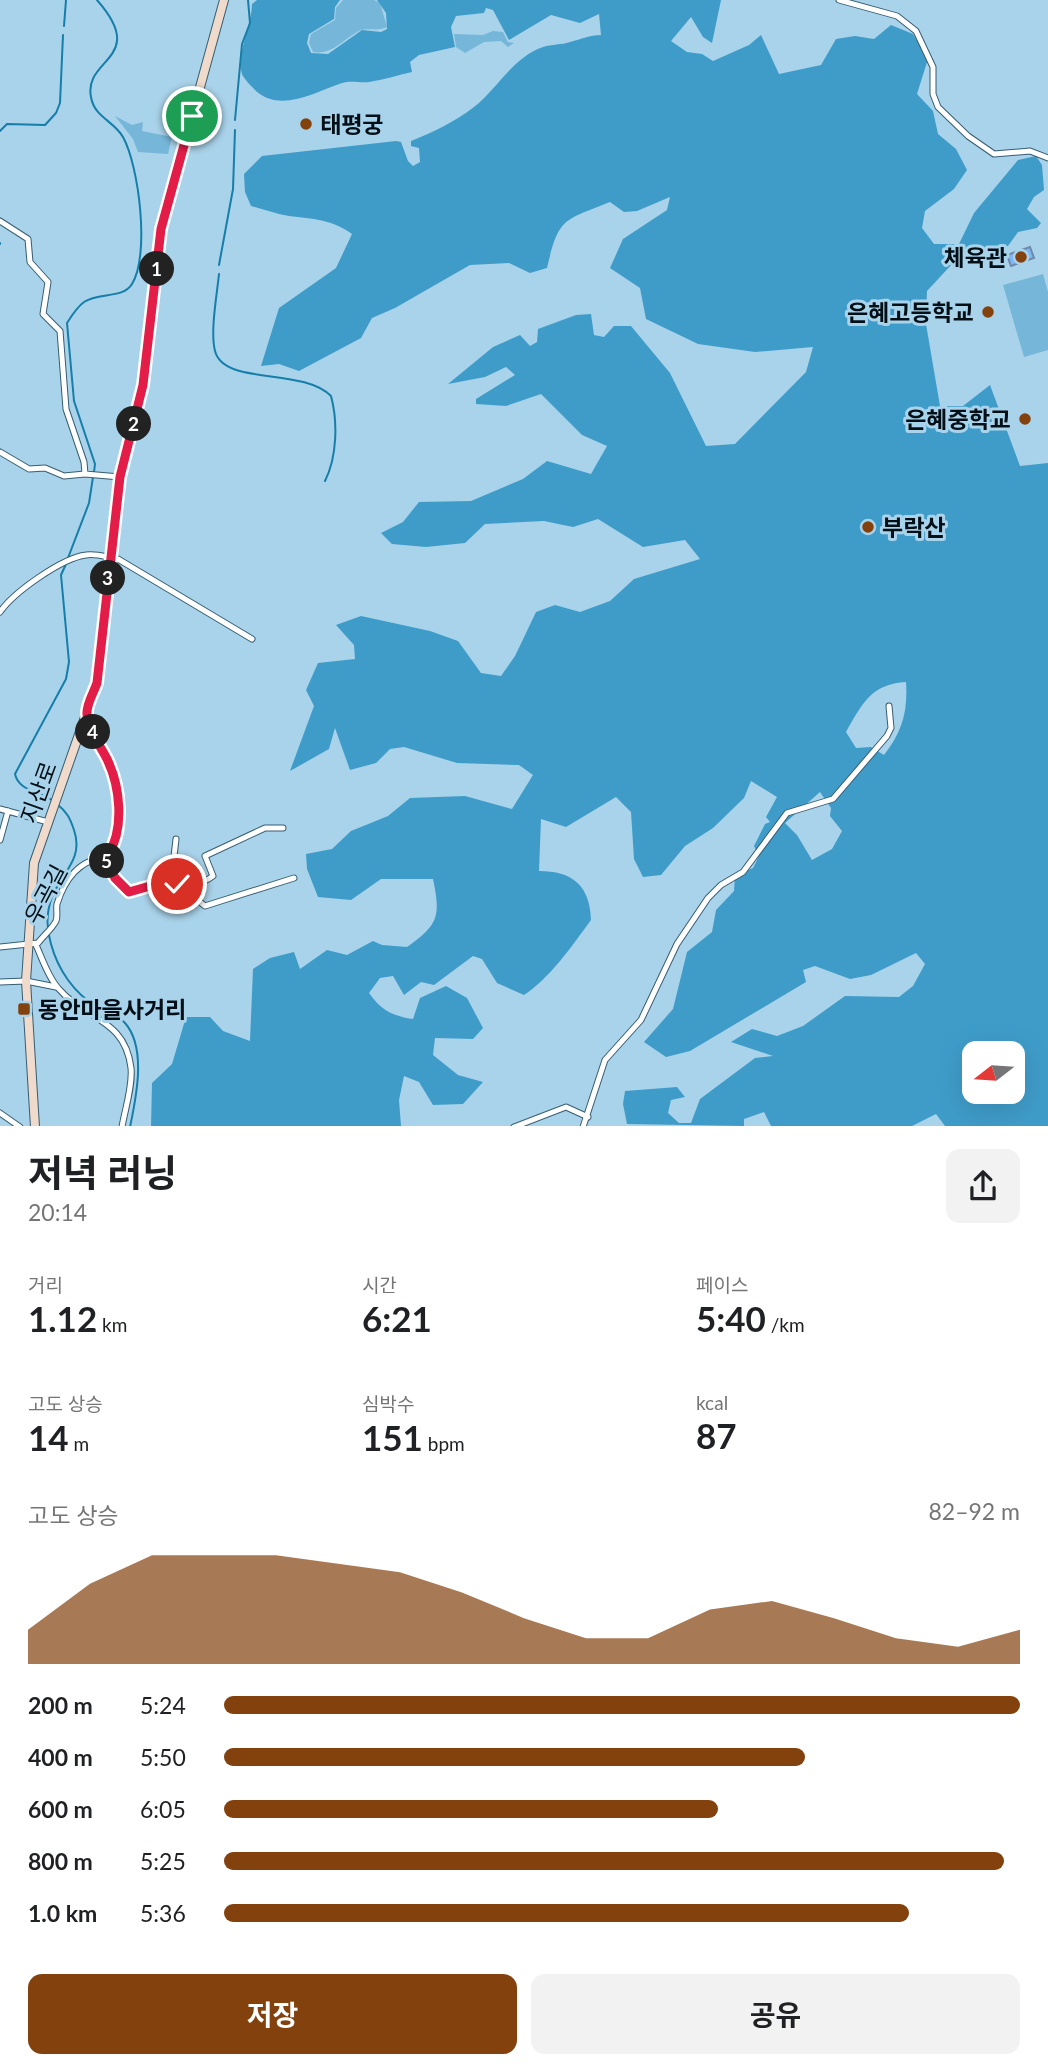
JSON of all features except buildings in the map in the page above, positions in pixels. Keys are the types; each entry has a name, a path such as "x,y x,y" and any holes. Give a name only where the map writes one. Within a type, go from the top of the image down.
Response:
{"main road":[{"name":"지산로","path":"35,1126 26,981 33,945 34,863 97,683 120,477 143,385 167,199 224,0"}],"street":[{"path":"839,0 897,16 916,31 933,67 933,94 938,107 968,136 994,154 1030,151 1045,157"},
{"path":"0,221 28,239 30,262 48,282 43,314 61,331 66,409 91,474"},
{"path":"0,452 29,469 44,468 64,475 120,477"},
{"path":"0,612 21,590 84,555 118,559 252,639"},
{"path":"583,1126 605,1060 641,1020 677,944 708,898 721,885 743,872 787,813 833,799 887,736 891,728 889,706"},
{"name":"우곡길","path":"33,945 54,924 58,901 69,879 86,861 108,855 115,840 118,813 114,775 97,744 87,713"},
{"path":"0,809 48,822"},
{"path":"0,840 8,811"},
{"name":"우곡길","path":"95,858 106,859 115,878 129,892 172,877 189,883 204,882 213,876 205,856 265,828 283,828"},
{"path":"176,839 172,877 205,906 294,878"},
{"path":"0,947 33,945 56,987 81,1009 104,1019 120,1035 131,1068 122,1126"},
{"path":"0,982 26,981 56,987"},
{"path":"514,1126 566,1107 588,1117"},
{"path":"0,1113 20,1126"}],"shaded area":[{"path":"257,0 340,0 335,7 334,19 309,34 307,43 311,53 328,54 362,30 381,32 387,29 386,13 377,0 721,0 712,43 703,37 691,17 671,41 687,52 702,54 713,61 749,45 761,35 779,74 821,65 836,39 855,36 874,39 891,25 913,34 928,59 917,94 933,111 938,134 956,149 967,170 954,189 925,211 922,228 934,244 959,244 974,213 1018,160 1036,156 1042,165 1044,190 1034,197 1027,209 1041,223 1037,228 1018,232 1008,246 974,254 953,263 927,291 926,324 940,406 963,406 990,385 1020,466 1048,463 1048,1126 945,1126 936,1114 912,1126 771,1126 764,1112 744,1119 744,1126 627,1124 623,1104 625,1091 677,1087 685,1097 671,1100 668,1113 679,1123 691,1123 700,1099 755,1058 773,1056 731,1042 752,1029 777,1036 803,1026 845,996 899,997 913,986 925,964 916,953 871,975 850,979 815,966 803,970 806,982 690,1051 666,1057 644,1042 673,1009 687,952 712,932 716,910 734,891 735,876 753,868 759,856 754,846 765,824 770,822 766,817 777,797 751,781 744,798 713,828 685,846 661,875 643,877 634,859 631,812 616,797 566,827 541,819 539,871 561,874 577,882 587,898 591,920 552,971 524,995 497,983 482,959 473,956 434,985 421,982 404,995 393,976 380,978 369,993 383,1008 406,1018 413,1019 420,998 446,986 467,998 483,1028 473,1039 435,1038 433,1055 458,1075 483,1082 463,1104 433,1105 419,1082 404,1076 399,1100 401,1126 151,1126 152,1083 172,1064 186,1017 210,1017 223,1031 250,1041 253,969 270,958 294,952 300,969 327,950 347,955 373,941 382,945 407,947 431,926 435,919 437,903 433,879 381,879 351,900 318,897 307,869 306,854 332,849 351,831 388,816 410,798 465,796 512,809 533,775 519,765 457,763 404,747 390,749 376,763 350,770 335,728 329,749 290,771 314,706 306,690 318,663 355,659 354,645 336,625 361,616 430,631 458,641 481,673 501,676 515,656 536,612 555,605 580,612 610,601 634,579 700,559 685,540 643,547 598,519 573,527 544,521 485,524 465,543 426,547 392,544 381,533 403,522 419,502 471,501 523,479 547,461 591,474 607,446 582,435 541,394 506,406 476,404 476,399 515,375 506,367 485,377 448,384 493,347 520,335 530,346 537,342 538,329 576,315 591,314 594,335 604,337 614,326 631,326 670,373 706,446 735,444 806,372 813,347 755,352 698,344 646,319 640,288 610,268 623,239 667,210 670,197 637,211 624,212 610,202 573,218 565,223 555,239 547,268 530,273 509,263 470,265 395,308 372,318 361,338 299,371 279,364 261,366 279,308 336,268 352,234 329,223 251,206 245,192 244,174 262,156 396,141 401,142 408,161 413,166 420,162 419,148 411,146 411,141 444,126 474,107 523,58 543,47 601,35 599,14 580,23 551,15 509,40 493,10 486,8 484,13 456,16 451,27 455,47 419,55 410,62 412,72 369,82 345,82 287,101 266,97 246,81 241,66 252,4","holes":["906,682 906,703 902,721 884,755 871,747 856,748 846,732 863,704 876,691","820,792 831,808 830,816 842,831 832,849 812,860 797,835 785,823"]},
{"path":"343,0 374,0 380,3 387,27 362,30 332,49 313,52 309,43 311,34 335,20 336,8"},
{"path":"493,31 503,32 508,42 514,43 508,47 501,41 484,42 465,53 456,47 454,34 483,35"},
{"path":"115,116 132,125 143,122 142,131 172,137 168,154 138,152 133,139"},
{"path":"1043,274 1048,292 1048,350 1024,357 1003,285"}],"waterway":[{"path":"64,26 66,0"},
{"path":"94,472 95,464 74,401 67,323 84,302 128,289 137,271 141,232 138,189 129,150 119,132 96,109 91,97 91,84 116,46 117,35 111,20 97,0"},
{"path":"235,120 242,44 250,23 248,0"},
{"path":"0,131 7,124 45,125 56,113 60,103 63,35"},
{"path":"219,265 233,189 235,130"},
{"path":"219,274 213,334 215,351 221,362 248,373 302,382 318,387 331,396 335,439 332,461 325,481"},
{"path":"68,558 89,503 93,477"},
{"path":"53,801 25,788 15,774 66,679 69,662 61,575 66,564"},
{"path":"57,804 71,822 76,849 50,903 47,920 49,938 58,963 74,988 97,1007 122,1020 132,1033 138,1059 138,1074 130,1126"}],"place":[{"name":"태평궁","path":"306,124"},
{"name":"체육관","path":"1021,257"},
{"name":"은혜고등학교","path":"988,312"},
{"name":"은혜중학교","path":"1025,419"},
{"name":"부락산","path":"868,527"},
{"name":"동안마을사거리","path":"24,1009"}],"route":[{"path":"177,884 171,880 129,892 124,890 115,878 106,859 95,858 108,855 113,847 118,813 117,790 114,775 97,744 87,713 97,683 120,477 143,385 161,229 167,199 192,116"}]}
